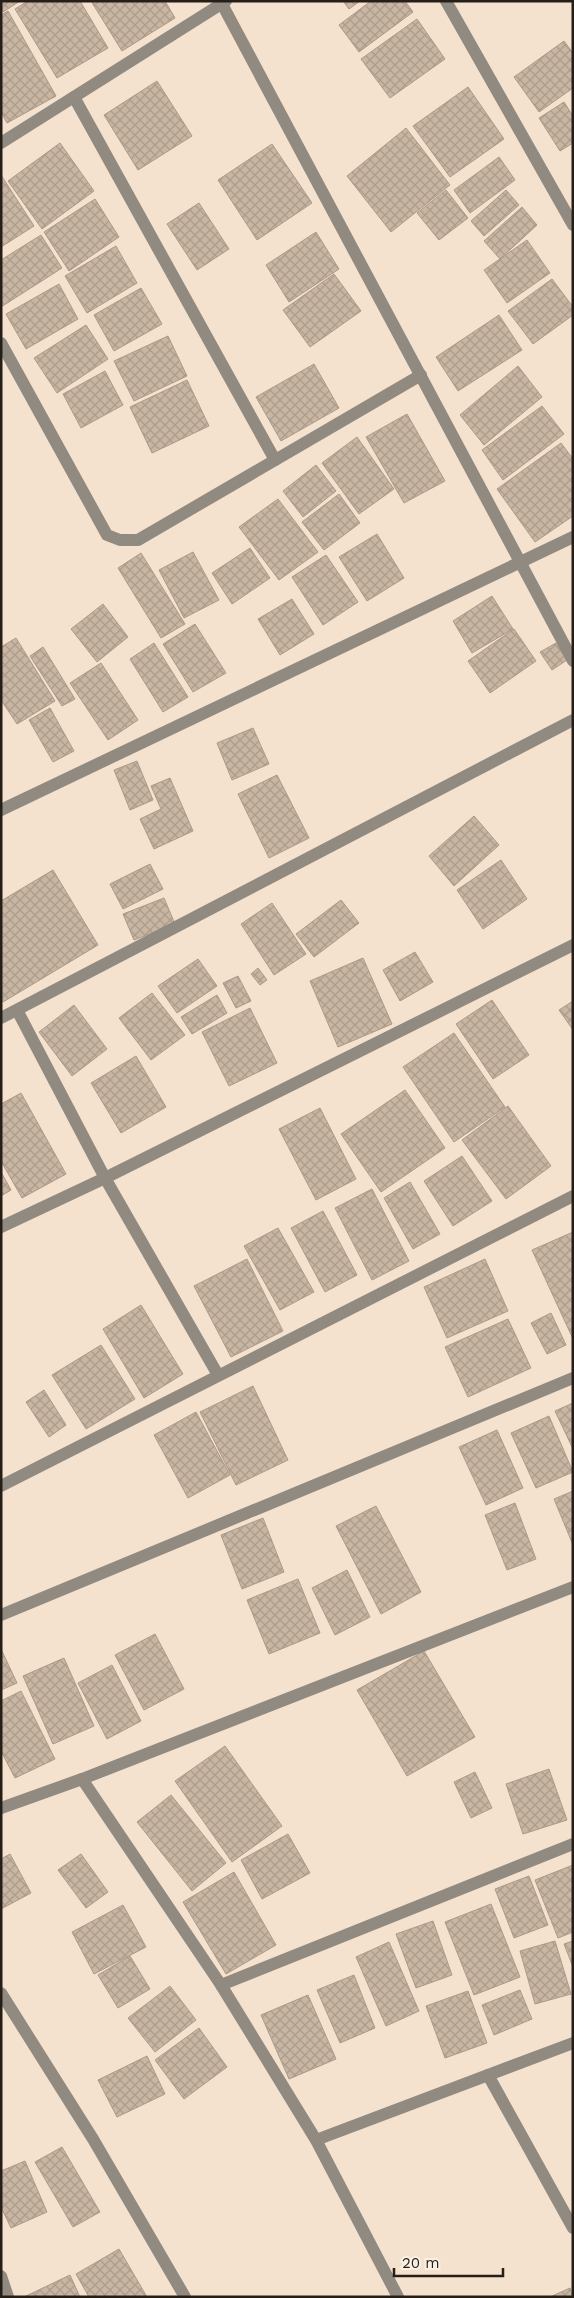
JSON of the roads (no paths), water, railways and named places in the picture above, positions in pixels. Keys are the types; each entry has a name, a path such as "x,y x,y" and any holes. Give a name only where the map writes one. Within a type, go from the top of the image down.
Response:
{"street":[{"path":"446,1 573,225"},
{"path":"1,143 224,3 573,661"},
{"path":"74,97 275,460"},
{"path":"1,342 6,362 108,536 120,540 138,540 421,375"},
{"path":"1,810 573,537"},
{"path":"1,1018 573,720"},
{"path":"1,1227 105,1178 573,945"},
{"path":"17,1010 105,1178 218,1375"},
{"path":"1,1486 573,1196"},
{"path":"1,1614 573,1378"},
{"path":"1,1808 82,1779 573,1586"},
{"path":"82,1779 220,1985 316,2140 398,2297"},
{"path":"220,1985 573,1844"},
{"path":"1,1993 93,2139 185,2297"},
{"path":"316,2140 573,2043"},
{"path":"488,2075 573,2228"},
{"path":"1,2276 8,2297"}]}
